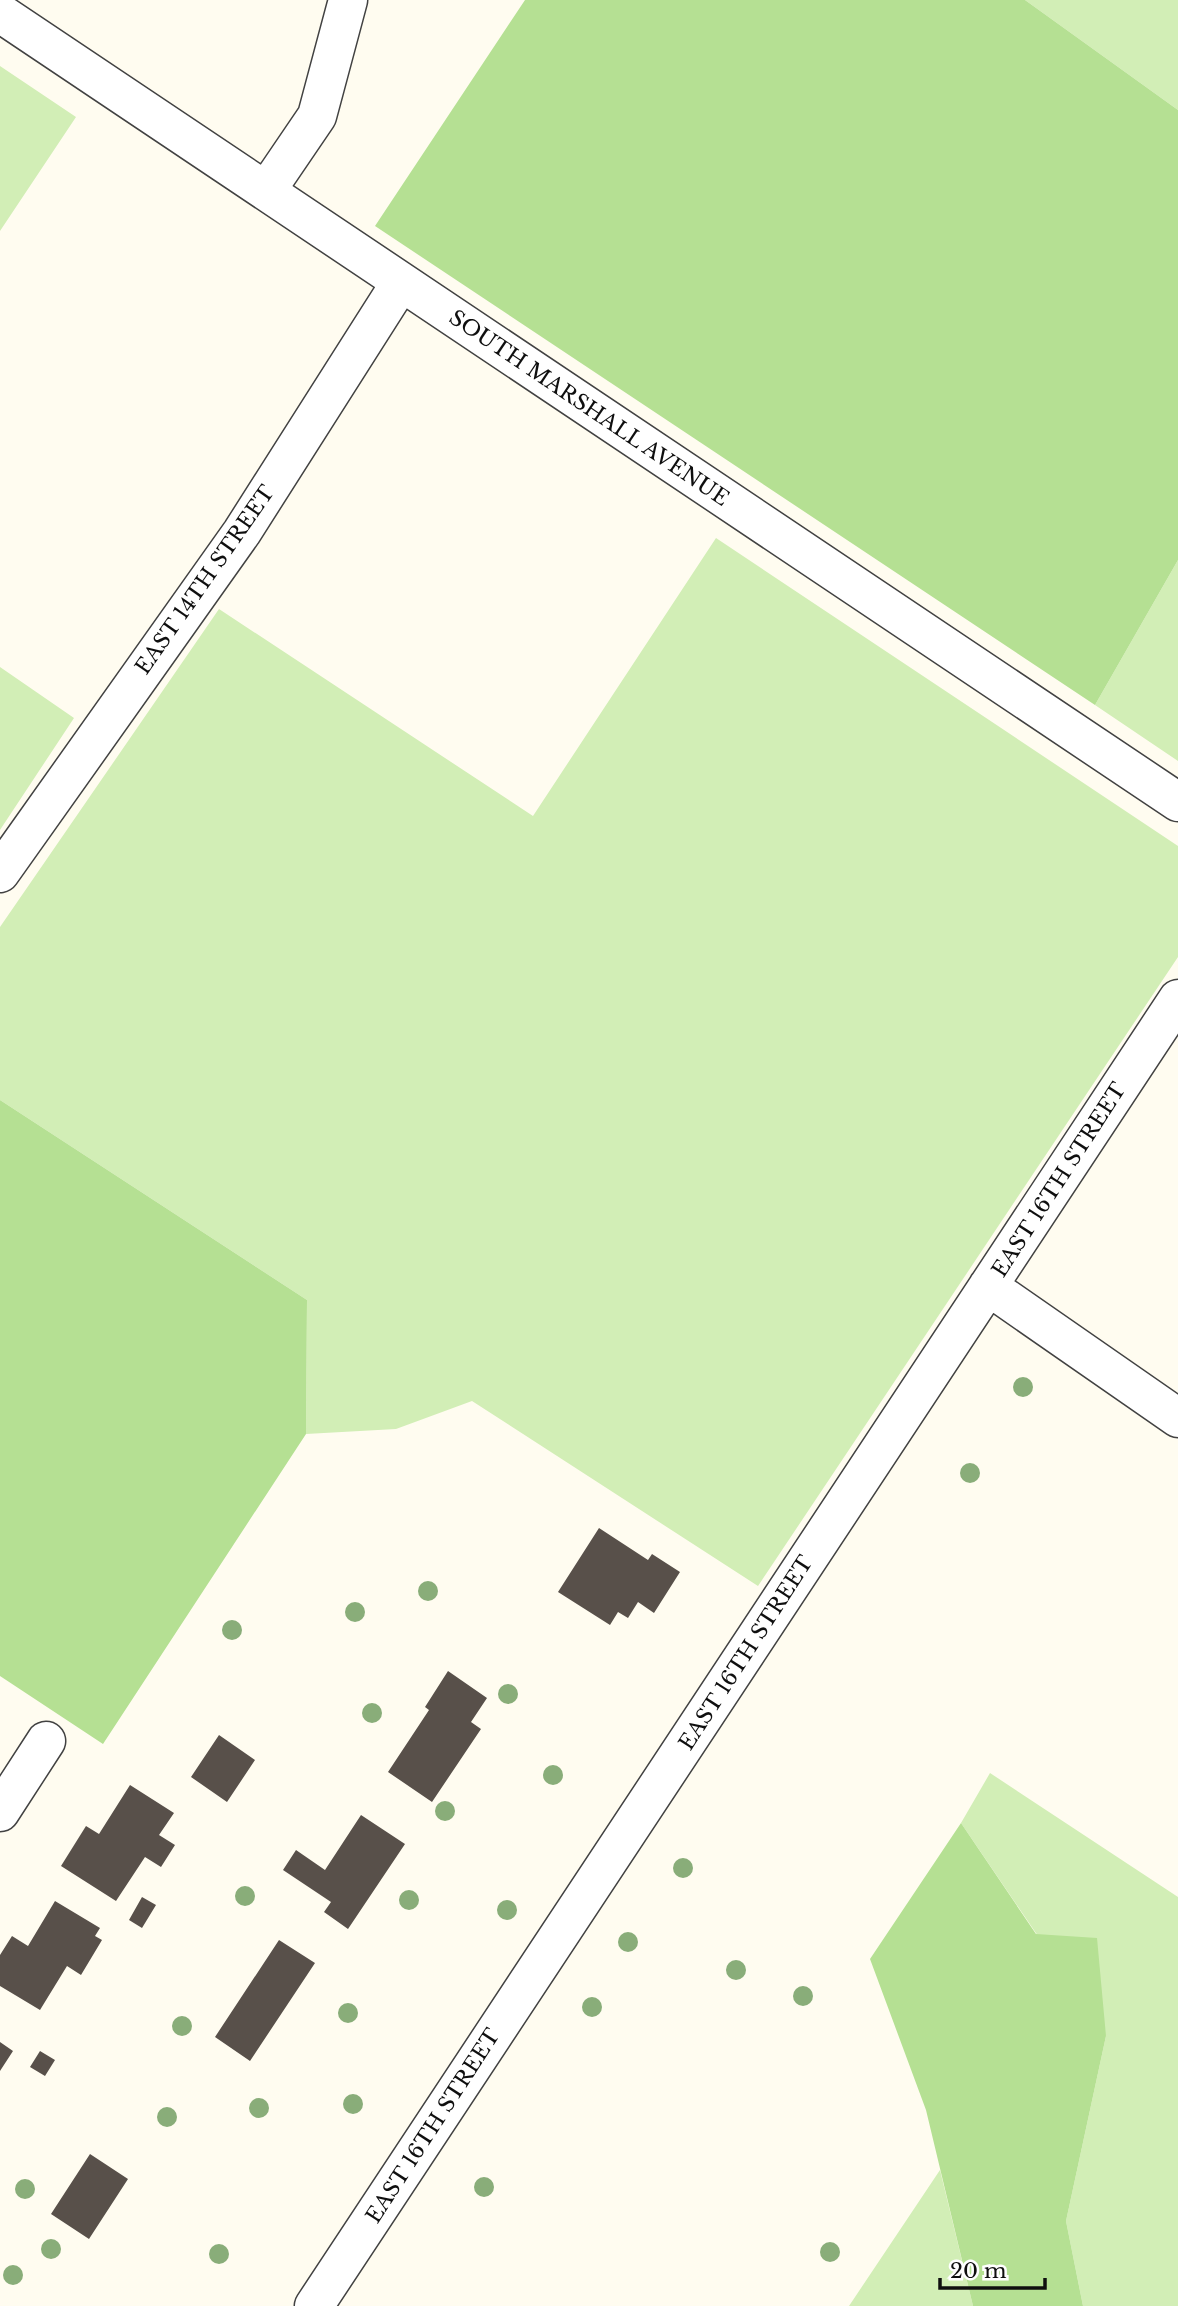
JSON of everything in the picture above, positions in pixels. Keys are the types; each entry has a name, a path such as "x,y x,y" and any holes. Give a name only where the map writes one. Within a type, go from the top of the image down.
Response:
{"street":[{"path":"266,191 317,116 348,0"},
{"name":"SOUTH MARSHALL AVENUE","path":"0,13 1178,802"},
{"name":"EAST 14TH STREET","path":"0,873 242,531 401,282"},
{"name":"EAST 16TH STREET","path":"314,2306 1178,999"},
{"path":"988,1286 1178,1418"},
{"path":"0,1812 46,1741"}],"green space":[{"path":"525,0 1025,0 1178,110 1178,560 1095,705 375,226"},
{"path":"1025,0 1178,0 1178,110"},
{"path":"0,66 76,117 0,231"},
{"path":"716,538 1178,846 1178,957 758,1586 472,1401 396,1429 306,1434 307,1300 0,1100 0,927 219,609 533,816"},
{"path":"1178,560 1178,761 1095,705"},
{"path":"0,667 74,718 0,830"},
{"path":"0,1100 307,1300 306,1434 103,1744 0,1676"},
{"path":"990,1773 1178,1897 1178,2306 1083,2306 1066,2221 1106,2036 961,1823"},
{"path":"961,1823 1036,1934 1097,1938 1106,2036 1066,2221 1083,2306 973,2306 926,2110 870,1959"},
{"path":"940,2170 973,2306 849,2306"}],"building":[{"path":"599,1528 648,1560 652,1554 680,1572 654,1613 638,1602 628,1618 618,1612 610,1625 558,1592"},
{"path":"448,1671 487,1698 471,1722 481,1729 432,1802 388,1772 429,1710 425,1707"},
{"path":"219,1735 255,1760 227,1802 191,1777"},
{"path":"130,1785 174,1813 159,1835 175,1845 161,1867 145,1857 116,1901 61,1866 86,1826 99,1834"},
{"path":"361,1815 405,1844 348,1929 324,1912 331,1902 283,1870 296,1850 325,1870"},
{"path":"142,1897 156,1905 142,1928 129,1920"},
{"path":"55,1901 100,1928 95,1936 102,1940 81,1975 67,1966 40,2010 0,1986 0,1955 12,1936 28,1946"},
{"path":"279,1940 315,1963 250,2061 215,2037"},
{"path":"0,2042 13,2051 0,2071"},
{"path":"40,2051 55,2060 45,2076 30,2067"},
{"path":"90,2154 128,2179 89,2239 51,2214"}]}
